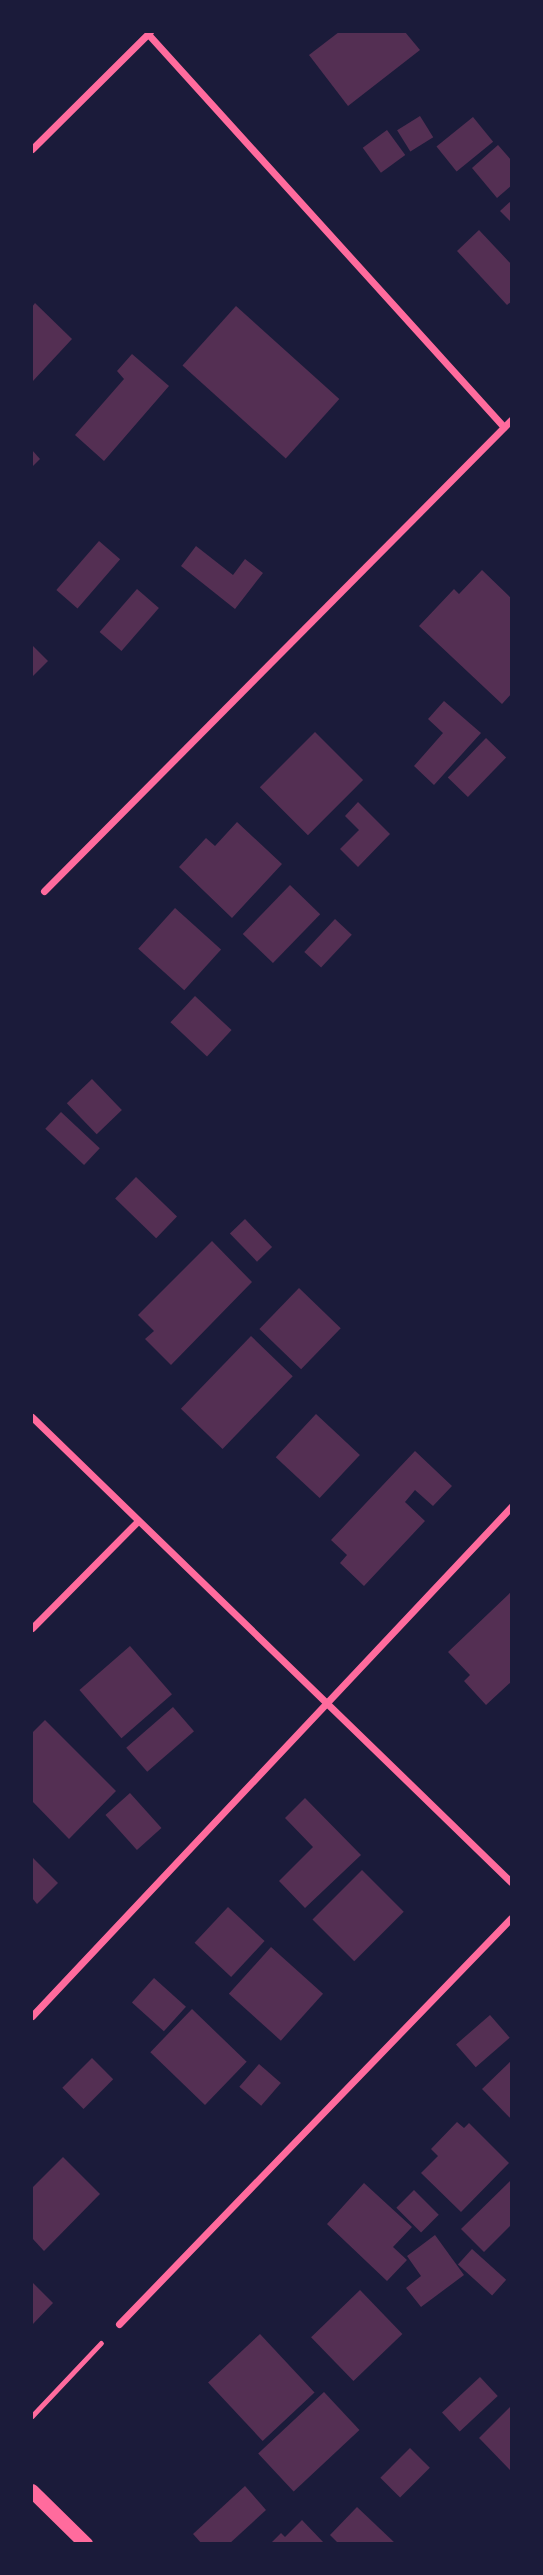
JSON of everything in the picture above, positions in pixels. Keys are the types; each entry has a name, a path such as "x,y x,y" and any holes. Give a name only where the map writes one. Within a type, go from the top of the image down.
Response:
{"main road":[{"path":"32,2491 86,2543"}],"street":[{"path":"32,149 149,33 504,427"},
{"path":"44,891 512,419"},
{"path":"32,1418 512,1883"},
{"path":"32,2016 512,1506"},
{"path":"32,1628 137,1522"},
{"path":"119,2325 512,1917"}],"path":[{"path":"32,2416 119,2325"}],"building":[{"path":"339,32 405,32 420,50 348,106 309,55"},
{"path":"420,116 433,137 410,152 397,130"},
{"path":"473,117 493,142 457,171 436,147"},
{"path":"387,130 405,155 381,173 363,148"},
{"path":"498,145 512,161 512,185 497,198 472,168"},
{"path":"512,200 512,223 500,211"},
{"path":"479,230 512,265 512,301 507,305 457,251"},
{"path":"35,303 72,339 32,382 32,307"},
{"path":"236,306 339,399 286,458 182,365"},
{"path":"132,354 169,386 104,461 75,435 124,379 117,371"},
{"path":"32,450 40,459 32,467"},
{"path":"99,541 120,559 77,608 56,590"},
{"path":"196,546 233,575 245,559 263,573 235,609 181,566"},
{"path":"482,570 512,599 512,693 502,704 419,626 454,589 459,594"},
{"path":"137,589 159,608 121,651 100,632"},
{"path":"32,645 48,661 32,677"},
{"path":"444,701 481,733 434,785 414,766 443,733 428,719"},
{"path":"315,732 363,780 308,835 260,787"},
{"path":"486,738 506,757 468,797 448,778"},
{"path":"358,802 390,834 358,867 340,849 359,830 345,816"},
{"path":"237,822 282,864 232,918 179,867 206,838 215,846"},
{"path":"290,885 320,914 273,963 243,934"},
{"path":"175,908 221,949 184,990 138,949"},
{"path":"335,919 352,935 321,968 304,952"},
{"path":"195,996 232,1030 207,1056 170,1022"},
{"path":"92,1079 122,1110 97,1134 67,1103"},
{"path":"61,1112 100,1148 84,1165 45,1129"},
{"path":"136,1177 177,1217 156,1238 115,1199"},
{"path":"245,1219 272,1247 257,1262 230,1234"},
{"path":"212,1241 252,1282 171,1365 145,1339 154,1331 138,1315"},
{"path":"299,1288 341,1328 301,1369 259,1329"},
{"path":"251,1336 293,1376 223,1449 181,1409"},
{"path":"316,1414 360,1455 320,1498 276,1457"},
{"path":"415,1451 452,1486 433,1506 415,1490 405,1502 425,1521 364,1586 340,1563 347,1555 331,1540"},
{"path":"512,1591 512,1681 486,1705 464,1681 470,1675 448,1652"},
{"path":"130,1646 172,1694 121,1738 79,1690"},
{"path":"173,1707 194,1731 147,1772 126,1748"},
{"path":"45,1720 116,1791 69,1839 32,1801 32,1733"},
{"path":"130,1793 161,1828 137,1850 105,1815"},
{"path":"305,1798 361,1855 305,1908 279,1881 313,1847 285,1818"},
{"path":"32,1857 58,1883 37,1904 32,1898"},
{"path":"362,1870 404,1912 354,1961 313,1919"},
{"path":"228,1907 265,1941 231,1977 195,1943"},
{"path":"271,1947 323,1994 281,2041 229,1994"},
{"path":"154,1978 186,2007 164,2031 132,2003"},
{"path":"192,2009 247,2062 205,2105 150,2052"},
{"path":"490,2015 510,2038 476,2067 456,2045"},
{"path":"92,2058 113,2079 84,2109 62,2088"},
{"path":"512,2060 512,2120 482,2089"},
{"path":"259,2064 281,2083 261,2106 239,2087"},
{"path":"457,2122 464,2128 469,2123 509,2163 461,2212 421,2173 438,2156 431,2149"},
{"path":"63,2157 100,2194 44,2251 32,2238 32,2188"},
{"path":"512,2179 512,2224 484,2252 461,2229"},
{"path":"364,2183 412,2227 393,2247 407,2260 387,2281 327,2224"},
{"path":"414,2190 439,2215 421,2232 396,2208"},
{"path":"435,2235 464,2275 421,2307 406,2288 421,2276 407,2256"},
{"path":"472,2249 506,2280 492,2295 458,2265"},
{"path":"32,2282 53,2303 32,2325"},
{"path":"360,2290 402,2334 353,2381 311,2337"},
{"path":"260,2334 315,2393 263,2441 208,2382"},
{"path":"480,2377 498,2396 460,2431 442,2412"},
{"path":"324,2392 359,2430 294,2491 258,2453"},
{"path":"512,2405 512,2472 479,2438"},
{"path":"410,2448 430,2468 400,2497 380,2478"},
{"path":"245,2486 266,2510 229,2544 202,2544 193,2534"},
{"path":"357,2507 396,2544 339,2544 330,2535"},
{"path":"302,2520 325,2544 270,2544 281,2533 285,2537"}]}
